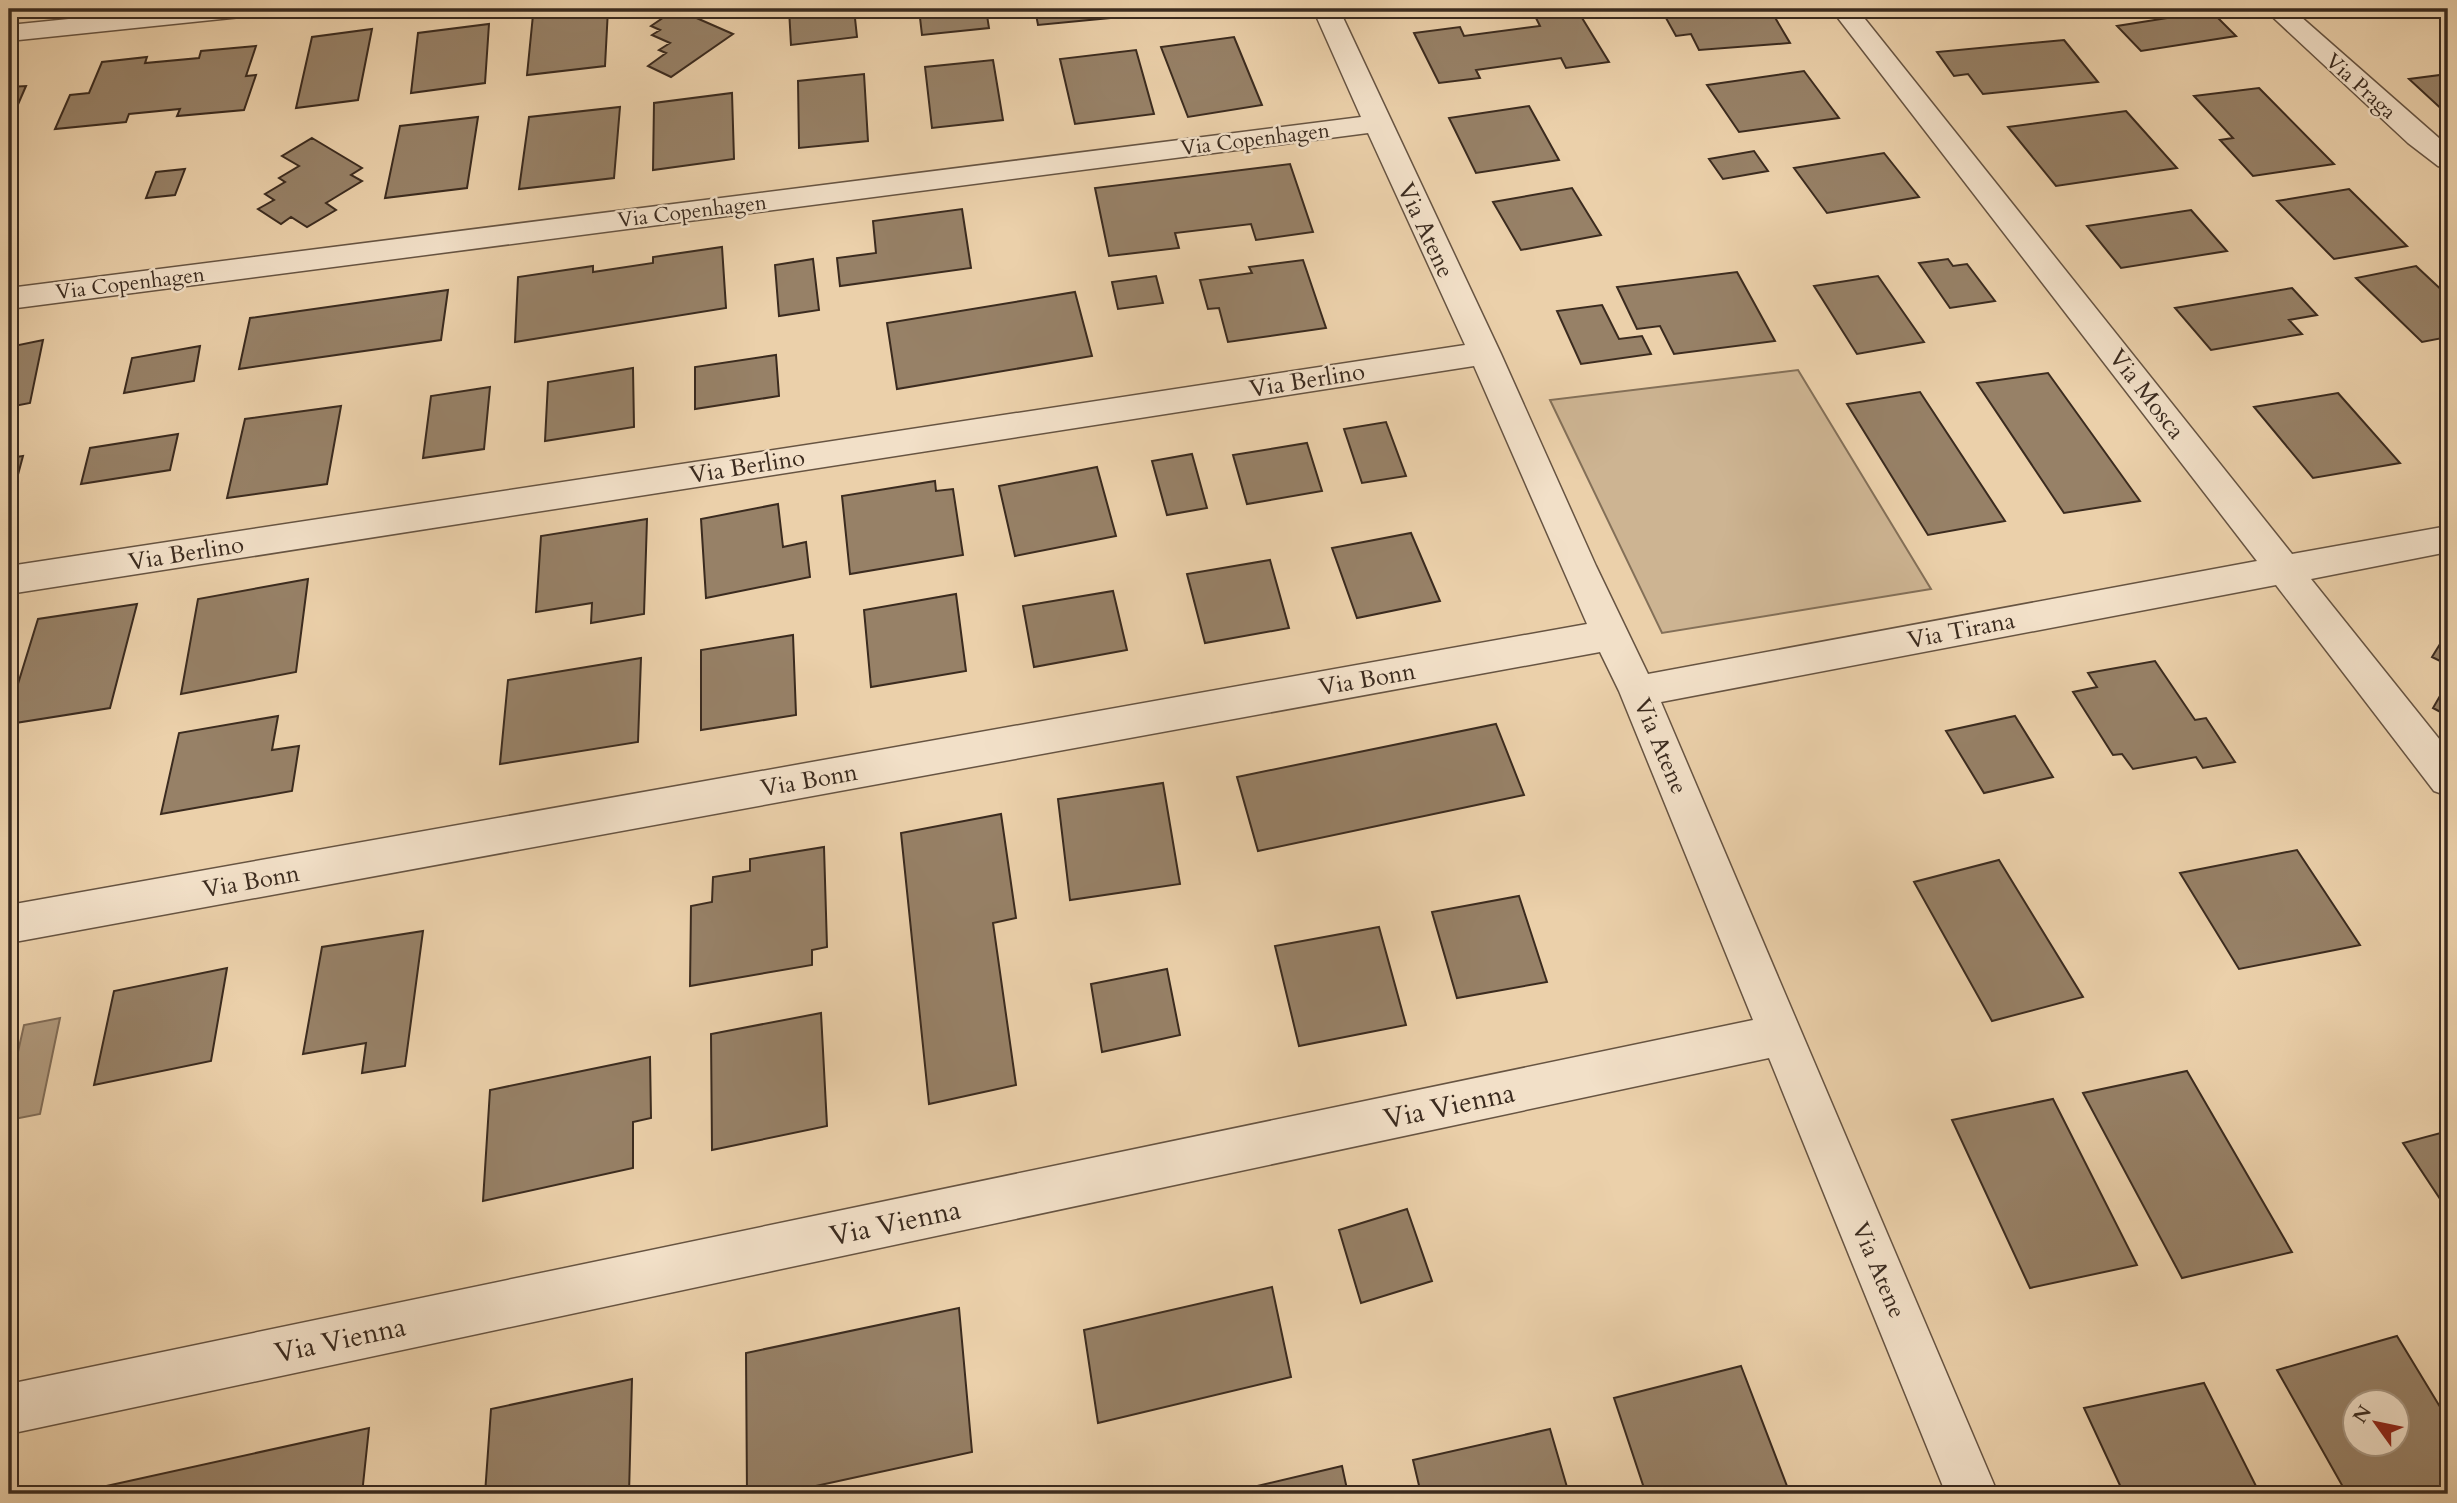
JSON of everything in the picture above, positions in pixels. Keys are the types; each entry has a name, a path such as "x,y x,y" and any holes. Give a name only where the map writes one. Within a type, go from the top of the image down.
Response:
{"street":[{"path":"9,33 241,9"},
{"name":"Via Atene","path":"1326,9 1376,124 1484,352 1609,635 1638,691 1972,1494"},
{"name":"Via Mosca","path":"1844,9 2448,779"},
{"name":"Via Praga","path":"2277,9 2418,137 2448,160"},
{"name":"Via Copenhagen","path":"9,299 1376,124"},
{"name":"Via Berlino","path":"9,580 1484,352"},
{"name":"Via Tirana","path":"1638,691 2448,539"},
{"name":"Via Bonn","path":"9,925 1609,635"},
{"name":"Via Vienna","path":"9,1409 1781,1035"}],"shaded area":[{"path":"1798,370 1931,589 1662,633 1550,400"},
{"path":"60,1018 40,1114 9,1120 9,1092 24,1025"}],"building":[{"path":"608,9 605,66 527,75 533,15"},
{"path":"676,9 733,34 671,77 648,66 666,53 659,50 670,43 652,35 660,30 651,26"},
{"path":"789,9 854,9 857,37 791,45"},
{"path":"919,9 986,9 989,28 922,35"},
{"path":"1035,9 1118,9 1120,17 1038,25"},
{"path":"1661,9 1770,9 1790,43 1699,50 1691,34 1676,36"},
{"path":"1950,9 2016,9 1957,17"},
{"path":"2211,11 2236,36 2141,51 2117,26"},
{"path":"1579,13 1609,62 1566,68 1561,58 1476,70 1480,78 1439,83 1414,33 1460,27 1464,36 1540,26 1536,18"},
{"path":"489,24 485,83 411,93 418,33"},
{"path":"372,29 358,100 296,108 312,37"},
{"path":"1234,37 1262,105 1188,117 1161,47"},
{"path":"2064,40 2098,82 1983,94 1968,74 1954,76 1937,52"},
{"path":"256,46 246,76 256,75 244,110 177,116 180,109 129,114 126,122 55,129 70,95 89,93 102,62 147,57 145,63 199,58 201,51"},
{"path":"1136,50 1154,114 1075,124 1060,59"},
{"path":"993,60 1003,120 932,128 925,67"},
{"path":"1804,71 1839,118 1739,132 1707,85"},
{"path":"864,74 868,141 799,148 798,81"},
{"path":"2448,74 2448,115 2409,79"},
{"path":"26,86 9,125 9,87"},
{"path":"2259,88 2334,164 2253,176 2220,140 2233,138 2194,96"},
{"path":"732,93 734,159 653,170 654,103"},
{"path":"1529,106 1559,160 1476,173 1449,118"},
{"path":"620,107 614,178 519,189 529,117"},
{"path":"2126,111 2177,168 2056,186 2008,127"},
{"path":"478,117 467,188 385,198 400,126"},
{"path":"312,138 362,168 351,175 362,181 326,203 336,210 307,227 291,217 281,224 258,209 274,200 265,194 285,182 279,178 299,166 282,156"},
{"path":"1754,151 1768,171 1723,179 1709,159"},
{"path":"1884,153 1919,197 1827,213 1794,168"},
{"path":"1290,164 1313,232 1256,240 1251,224 1175,233 1179,248 1109,256 1095,188"},
{"path":"185,169 175,195 146,198 156,172"},
{"path":"1572,188 1601,235 1521,250 1493,202"},
{"path":"2349,189 2407,246 2334,259 2277,201"},
{"path":"962,209 971,268 840,286 837,258 876,253 873,221"},
{"path":"2191,210 2227,251 2121,268 2087,226"},
{"path":"722,247 726,308 515,342 518,277 593,266 593,272 653,263 653,257"},
{"path":"813,259 819,310 779,316 775,265"},
{"path":"1948,259 1953,266 1967,264 1995,301 1950,308 1919,263"},
{"path":"1303,260 1326,328 1228,342 1219,308 1208,309 1200,280 1252,273 1249,267"},
{"path":"2416,266 2448,296 2448,337 2422,342 2356,278"},
{"path":"1737,272 1775,341 1674,354 1660,326 1637,329 1617,287"},
{"path":"1156,276 1163,303 1118,309 1112,282"},
{"path":"1878,276 1924,342 1857,354 1814,286"},
{"path":"2292,288 2317,315 2289,320 2302,334 2211,350 2175,308"},
{"path":"448,290 441,340 239,369 250,318"},
{"path":"1075,292 1092,356 897,389 887,323"},
{"path":"1602,305 1619,339 1642,336 1651,354 1581,364 1557,311"},
{"path":"43,340 30,403 9,407 9,347"},
{"path":"200,346 194,381 124,393 132,358"},
{"path":"776,355 779,396 695,409 695,367"},
{"path":"633,368 634,427 545,441 548,382"},
{"path":"2048,373 2140,501 2064,513 1977,383"},
{"path":"490,387 484,449 423,458 431,396"},
{"path":"1920,392 2005,521 1928,535 1847,404"},
{"path":"2338,393 2400,463 2313,478 2254,407"},
{"path":"341,406 327,484 227,498 245,419"},
{"path":"1386,422 1406,476 1362,483 1344,429"},
{"path":"178,434 170,470 81,484 90,448"},
{"path":"1307,443 1322,491 1247,504 1233,455"},
{"path":"1192,454 1207,508 1167,515 1152,461"},
{"path":"23,456 9,508 9,458"},
{"path":"1097,467 1116,536 1015,556 999,486"},
{"path":"935,481 936,491 953,489 963,555 850,574 842,496"},
{"path":"778,504 783,547 806,542 810,577 706,598 701,519"},
{"path":"647,519 644,614 591,623 592,603 536,612 541,536"},
{"path":"1411,533 1440,601 1357,618 1332,548"},
{"path":"1270,560 1289,628 1205,643 1187,574"},
{"path":"308,579 296,672 181,694 198,599"},
{"path":"1113,591 1127,650 1034,667 1023,606"},
{"path":"956,594 966,671 871,687 864,610"},
{"path":"137,604 110,708 9,724 9,713 38,619"},
{"path":"2448,631 2448,665 2432,657"},
{"path":"793,635 796,715 701,730 701,650"},
{"path":"641,658 638,742 500,764 508,680"},
{"path":"2155,661 2195,720 2206,718 2235,762 2203,768 2196,757 2133,769 2122,754 2113,755 2073,692 2097,687 2088,673"},
{"path":"2448,682 2448,716 2433,708"},
{"path":"278,716 272,750 299,746 292,791 161,814 179,733"},
{"path":"2015,716 2053,777 1984,793 1946,731"},
{"path":"1496,724 1524,795 1258,851 1237,777"},
{"path":"1163,783 1180,884 1070,900 1058,799"},
{"path":"1001,814 1016,918 993,923 1016,1085 929,1104 901,833"},
{"path":"824,847 827,947 812,950 812,965 690,986 691,906 712,902 713,877 750,871 750,859"},
{"path":"2297,850 2360,945 2239,969 2180,873"},
{"path":"1999,860 2083,997 1992,1021 1914,882"},
{"path":"1519,896 1547,982 1457,998 1432,912"},
{"path":"1379,927 1406,1025 1299,1046 1275,946"},
{"path":"423,931 405,1066 362,1073 366,1043 303,1054 322,947"},
{"path":"227,968 211,1061 94,1085 114,991"},
{"path":"1167,969 1180,1035 1102,1052 1091,984"},
{"path":"821,1013 827,1126 712,1150 711,1034"},
{"path":"650,1057 651,1118 633,1122 633,1168 483,1201 490,1090"},
{"path":"2187,1071 2292,1252 2182,1278 2083,1093"},
{"path":"2053,1099 2137,1265 2030,1288 1952,1120"},
{"path":"2448,1131 2448,1211 2403,1143"},
{"path":"1407,1209 1432,1281 1361,1303 1339,1230"},
{"path":"1272,1287 1291,1377 1098,1423 1084,1330"},
{"path":"959,1308 972,1452 779,1494 747,1494 746,1353"},
{"path":"2397,1336 2448,1420 2448,1494 2347,1494 2277,1370"},
{"path":"1741,1366 1790,1494 1646,1494 1614,1398"},
{"path":"632,1379 629,1494 485,1494 491,1409"},
{"path":"2204,1383 2260,1494 2124,1494 2084,1408"},
{"path":"369,1428 362,1494 70,1494"},
{"path":"1550,1429 1569,1494 1421,1494 1413,1460"},
{"path":"1342,1466 1348,1494 1223,1494"}]}
